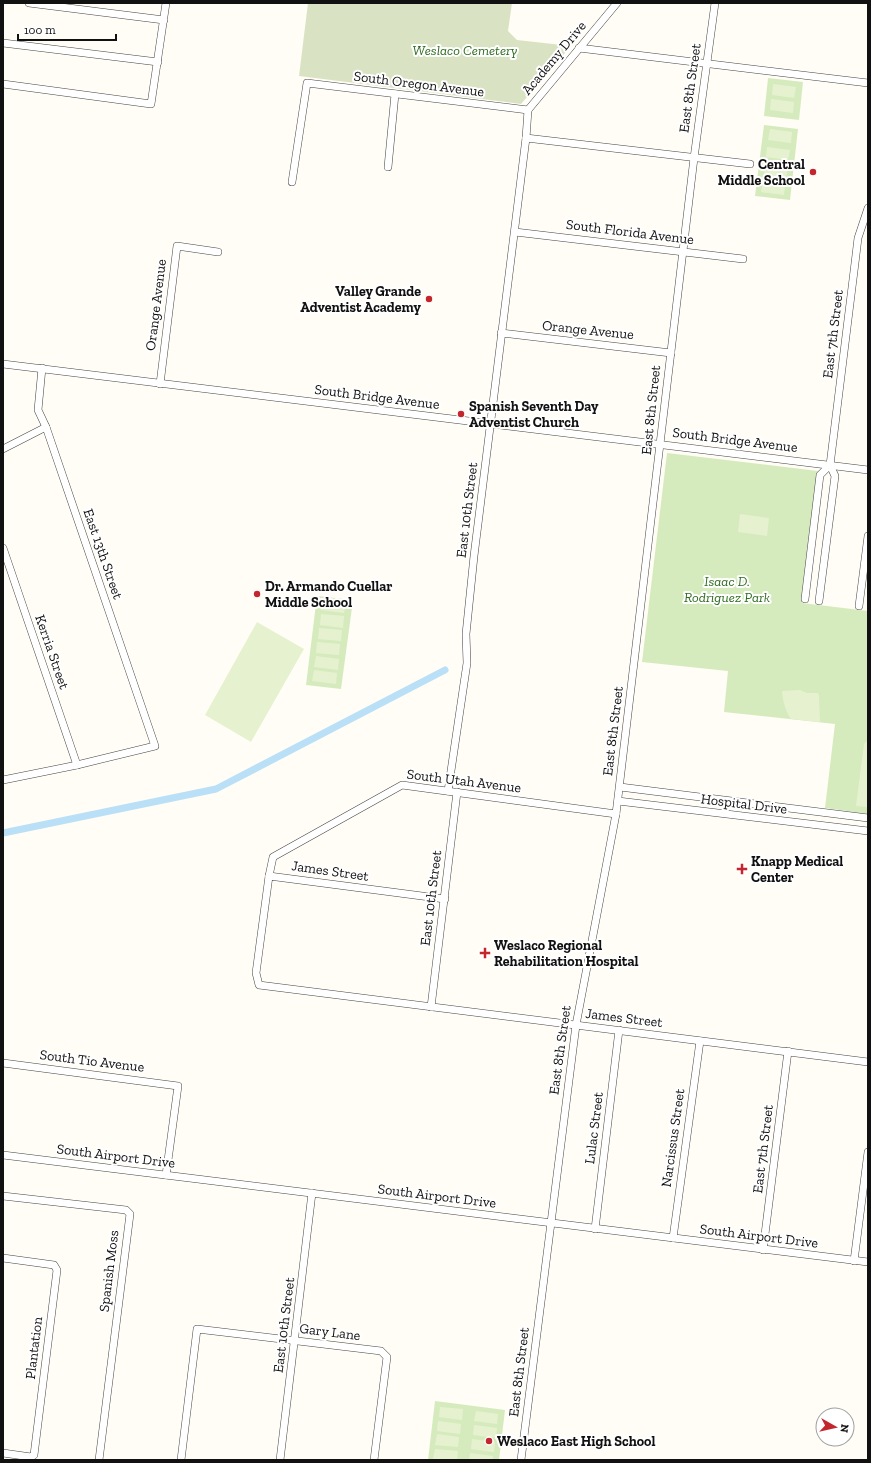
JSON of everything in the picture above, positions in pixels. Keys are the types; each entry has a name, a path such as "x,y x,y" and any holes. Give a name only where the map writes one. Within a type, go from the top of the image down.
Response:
{"street":[{"path":"29,3 164,20"},
{"path":"3,84 151,104 166,3"},
{"name":"Academy Drive","path":"515,232 528,110 617,3"},
{"name":"East 8th Street","path":"521,1460 576,1025 620,788 694,158 715,3"},
{"path":"3,43 158,62"},
{"path":"579,48 868,83"},
{"name":"South Oregon Avenue","path":"292,182 307,83 528,110"},
{"path":"388,167 395,94"},
{"path":"526,138 750,164"},
{"name":"East 7th Street","path":"820,601 835,476 830,465 858,238 868,208"},
{"name":"South Florida Avenue","path":"515,232 743,259"},
{"name":"East 10th Street","path":"448,791 466,663 466,634 474,556 501,333 515,232"},
{"name":"Orange Avenue","path":"160,384 177,246 218,252"},
{"name":"Orange Avenue","path":"501,333 671,353"},
{"name":"South Bridge Avenue","path":"3,364 868,470"},
{"name":"East 13th Street","path":"42,368 38,410 46,427 154,746 77,765"},
{"path":"3,449 46,427"},
{"name":"East 7th Street","path":"805,599 820,475 830,465"},
{"path":"859,606 868,536"},
{"name":"Kerria Street","path":"3,548 77,765"},
{"path":"3,780 77,765"},
{"name":"South Utah Avenue","path":"269,876 273,857 402,785 616,814"},
{"name":"Hospital Drive","path":"620,788 868,818"},
{"name":"East 10th Street","path":"431,1007 457,792"},
{"name":"Hospital Drive","path":"618,802 868,831"},
{"name":"James Street","path":"444,899 269,876 256,973 259,985 868,1062"},
{"name":"Lulac Street","path":"595,1229 619,1030"},
{"name":"Narcissus Street","path":"673,1238 700,1041"},
{"name":"East 7th Street","path":"763,1250 788,1051"},
{"name":"South Tio Avenue","path":"3,1063 178,1086 166,1176"},
{"path":"854,1260 868,1152"},
{"name":"South Airport Drive","path":"3,1155 868,1262"},
{"name":"East 10th Street","path":"280,1460 312,1193"},
{"name":"Spanish Moss","path":"3,1196 126,1210 130,1214 100,1460"},
{"name":"Plantation","path":"3,1258 54,1265 57,1270 34,1455 31,1457 3,1453"},
{"name":"Gary Lane","path":"181,1460 197,1329 381,1351 387,1357 374,1460"}],"green space":[{"name":"Weslaco Cemetery","path":"308,3 512,3 508,31 517,40 571,46 521,104 299,76"},
{"path":"768,78 803,82 799,120 764,116"},
{"path":"773,84 796,87 794,98 772,95"},
{"path":"771,99 794,102 793,113 770,110"},
{"path":"764,125 798,129 790,200 755,196"},
{"path":"770,129 792,132 791,143 768,140"},
{"path":"767,147 790,150 788,160 766,157"},
{"path":"765,164 788,167 786,178 764,175"},
{"path":"763,182 785,185 784,195 761,192"},
{"name":"Isaac D. Rodriguez Park","path":"667,453 818,471 802,603 868,611 868,814 825,808 835,724 724,712 728,671 642,662"},
{"path":"740,514 769,518 767,536 738,532"},
{"path":"317,596 353,600 341,689 306,685"},
{"path":"322,599 346,602 344,613 321,610"},
{"path":"321,614 344,616 343,628 320,625"},
{"path":"257,622 304,649 251,742 205,715"},
{"path":"319,628 342,630 341,641 318,639"},
{"path":"317,642 340,644 339,655 316,653"},
{"path":"316,656 339,659 338,670 314,667"},
{"path":"314,670 337,673 336,684 312,681"},
{"path":"800,690 807,693 818,693 820,722 791,719 785,706 782,691"},
{"path":"868,740 868,807 856,806 864,744"},
{"path":"435,1401 505,1410 499,1460 428,1460"},
{"path":"440,1407 463,1409 462,1420 439,1417"},
{"path":"476,1411 498,1414 497,1424 474,1421"},
{"path":"438,1421 461,1424 460,1434 437,1431"},
{"path":"474,1425 497,1428 496,1438 473,1435"},
{"path":"437,1434 459,1437 458,1447 435,1445"},
{"path":"472,1439 495,1442 494,1452 471,1449"},
{"path":"435,1449 458,1451 457,1460 433,1459"},
{"path":"470,1453 493,1456 493,1460 469,1460"}],"waterway":[{"path":"3,833 216,789 445,670"}],"place":[{"name":"Central Middle School","path":"813,172"},
{"name":"Valley Grande Adventist Academy","path":"429,299"},
{"name":"Spanish Seventh Day Adventist Church","path":"461,414"},
{"name":"Dr. Armando Cuellar Middle School","path":"257,594"},
{"name":"Knapp Medical Center","path":"742,869"},
{"name":"Weslaco Regional Rehabilitation Hospital","path":"485,953"},
{"name":"Weslaco East High School","path":"489,1441"}]}
